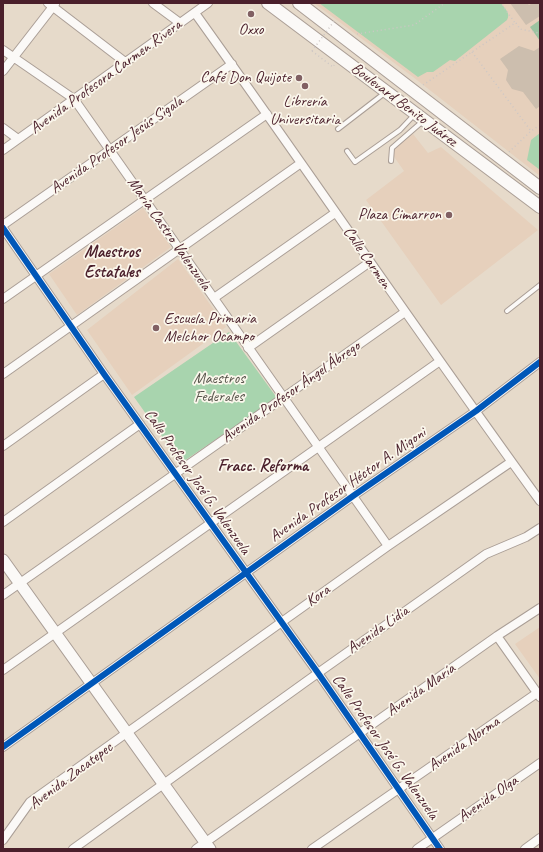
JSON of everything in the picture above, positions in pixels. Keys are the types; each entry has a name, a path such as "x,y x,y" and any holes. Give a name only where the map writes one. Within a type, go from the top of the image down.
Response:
{"main road":[{"name":"Boulevard Benito Juárez","path":"268,3 540,207"},
{"name":"Boulevard Benito Juárez","path":"299,3 540,188"},
{"path":"3,560 164,784 204,847"}],"street":[{"path":"153,3 180,23"},
{"name":"Avenida Profesora Carmen Rivera","path":"3,150 208,3"},
{"path":"3,72 52,4 125,62"},
{"name":"Calle Carmen","path":"195,13 540,502"},
{"name":"María Castro Valenzuela","path":"3,50 74,99 388,546"},
{"name":"Avenida Profesor Jesús Sigala","path":"3,225 232,64"},
{"path":"3,299 267,114"},
{"path":"3,128 18,139"},
{"path":"3,374 301,163"},
{"path":"214,298 335,213"},
{"name":"Calle Profesor José G. Valenzuela","path":"3,228 70,326 318,673 440,849"},
{"path":"248,348 370,262"},
{"name":"Avenida Profesor Ángel Ábrego","path":"3,595 405,312"},
{"path":"3,670 440,361"},
{"name":"Avenida Profesor Héctor A. Migoni","path":"3,747 353,496 476,411 540,362"},
{"path":"3,446 104,374"},
{"path":"3,522 140,424"},
{"name":"Kora","path":"128,734 388,546 511,462"},
{"name":"Avenida Lidia","path":"72,849 486,554 526,537 540,528"},
{"name":"Avenida María","path":"204,847 497,636 540,608"},
{"path":"497,636 538,695"},
{"name":"Avenida Norma","path":"312,849 538,695"},
{"name":"Avenida Zacatepec","path":"3,840 30,802 128,734"},
{"name":"Avenida Olga","path":"417,849 540,763"},
{"path":"524,849 540,838"}],"lane":[{"path":"338,129 386,92"},
{"path":"347,151 355,162 419,117"},
{"path":"391,161 392,148 419,117"},
{"path":"507,311 540,284"}],"path":[{"path":"356,34 414,25 445,3"},
{"path":"501,3 520,30 540,32"},
{"path":"333,66 312,51 335,20"},
{"path":"414,91 515,23"},
{"path":"472,52 531,132"},
{"path":"501,158 540,125"}],"shaded area":[{"path":"314,3 540,3 540,176 413,77"},
{"name":"Plaza Cimarron","path":"413,134 428,153 441,147 538,230 441,305 366,200 404,171 390,151"},
{"path":"143,208 171,247 77,315 49,274"},
{"name":"Escuela Primaria Melchor Ocampo","path":"178,259 226,327 132,395 87,330"},
{"path":"540,627 540,679 515,644"}],"green space":[{"path":"319,3 501,3 507,11 508,18 455,61 450,60 433,72 427,72 418,77"},
{"path":"540,20 540,41 530,27"},
{"path":"540,133 540,170 527,160 531,140"},
{"name":"Maestros Federales","path":"229,332 277,398 181,463 134,397"}],"building":[{"path":"510,3 527,3 529,5 533,3 540,3 540,16 526,25"},
{"path":"519,46 534,51 540,47 540,106 536,109 523,92 512,89 506,80 508,70 500,59"}],"cycle path":[{"path":"3,228 104,374 318,673 440,849"},
{"path":"3,747 353,496 476,411 540,362"}],"place":[{"name":"Oxxo","path":"251,14"},
{"name":"Café Don Quijote","path":"299,78"},
{"name":"Librería Universitaria","path":"305,86"},
{"name":"Plaza Cimarron","path":"449,215"},
{"name":"Escuela Primaria Melchor Ocampo","path":"156,328"}],"district":[{"name":"Maestros Estatales","path":"112,263"},
{"name":"Fracc. Reforma","path":"263,467"}]}
